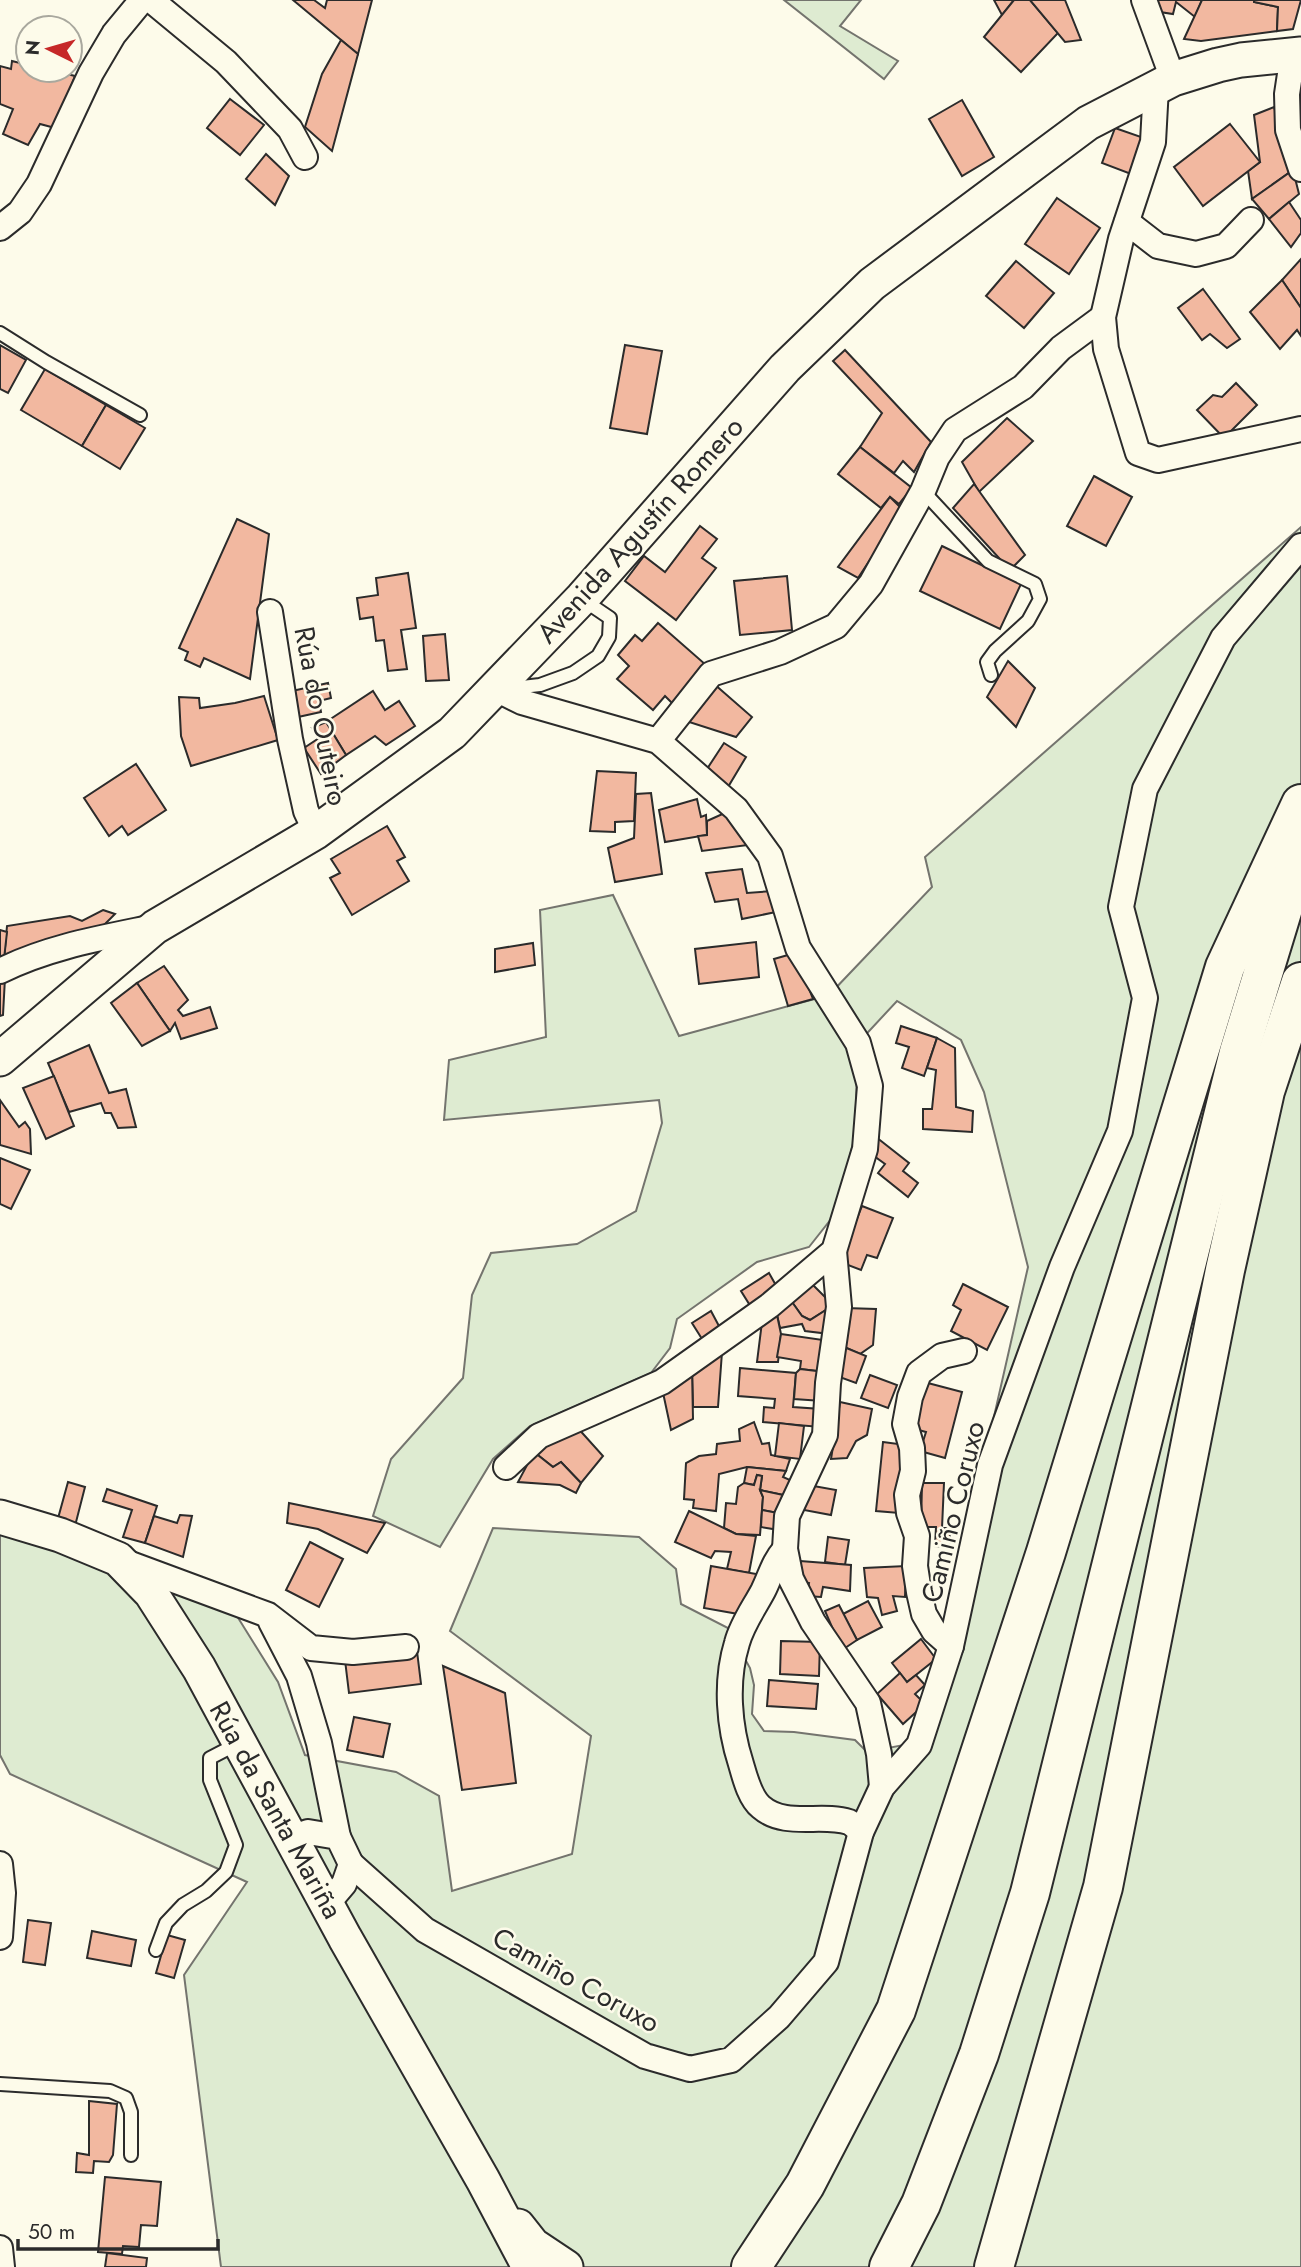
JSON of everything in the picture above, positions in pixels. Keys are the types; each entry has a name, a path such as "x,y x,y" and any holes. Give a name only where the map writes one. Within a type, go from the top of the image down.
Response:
{"highway":[{"path":"751,2267 805,2185 896,2010 1046,1552 1225,967 1301,804"},
{"path":"889,2267 921,2204 979,2054 1030,1893 1239,1052 1301,856"},
{"path":"994,2267 1103,1887 1225,1270 1265,1091 1301,982"}],"street":[{"path":"0,228 20,212 39,184 91,73 114,34 142,0"},
{"path":"151,0 226,62 290,129 305,157"},
{"path":"1144,0 1164,83 1153,142 1127,222 1103,317 1105,349 1138,453 1158,460 1301,429"},
{"path":"1297,54 1287,94 1288,130 1301,169"},
{"name":"Avenida Agustín Romero","path":"0,1059 155,927 316,832 452,733 582,598 785,368 872,284 1088,123 1164,83 1218,65 1297,54"},
{"path":"1127,222 1158,246 1196,254 1226,246 1251,220"},
{"path":"659,741 711,674 780,652 836,626 871,584 923,491 937,457 954,430 1023,387 1061,348 1103,317"},
{"name":"Camiño Coruxo","path":"351,1864 425,1930 645,2056 690,2069 731,2060 779,2017 826,1962 861,1832 882,1787 919,1745 951,1646 990,1465 1062,1267 1120,1130 1145,998 1121,907 1145,789 1223,638 1301,546"},
{"name":"Rúa do Outeiro","path":"270,612 289,739 306,811 316,832"},
{"path":"496,690 522,702 659,741 736,809 770,856 798,948 858,1043 870,1086 865,1149 834,1251 839,1307 828,1383 825,1435 788,1516 785,1549 791,1578 813,1622 868,1703 880,1754 882,1787"},
{"path":"0,971 22,960 68,946 155,927"},
{"path":"506,1467 539,1436 662,1382 769,1306 834,1251"},
{"path":"951,1646 934,1631 924,1614 919,1592 915,1566 917,1536 909,1513 907,1495 913,1471 912,1448 905,1424 910,1396 919,1373 942,1356 964,1351"},
{"name":"Rúa da Santa Mariña","path":"0,1517 60,1535 118,1559 151,1593 199,1668 529,2267"},
{"path":"785,1549 774,1562 764,1590 736,1644 730,1705 733,1740 747,1784 760,1807 779,1817 851,1822 861,1832"},
{"path":"118,1559 268,1615 311,1648 353,1652 406,1647"},
{"path":"268,1615 299,1676 319,1743 338,1837 351,1864 344,1884 327,1904"},
{"path":"291,1838 308,1832 338,1837"},
{"path":"0,1864 3,1893 0,1937"},
{"name":"Rúa da Santa Mariña","path":"483,2180 533,2245 566,2267"},
{"path":"0,2248 2,2267"}],"lane":[{"path":"0,332 46,362 140,415"},
{"path":"923,491 988,561 1035,584 1040,598 1028,621 995,651 988,662 991,675"},
{"path":"496,690 540,685 573,673 598,656 608,637 610,618 582,598"},
{"path":"156,1950 166,1923 183,1905 206,1891 226,1872 236,1845 210,1780 210,1758 239,1743"},
{"path":"0,2084 110,2091 126,2098 131,2112 131,2155"}],"green space":[{"path":"784,0 861,0 840,26 898,61 884,79"},
{"path":"1301,527 1301,2267 221,2267 184,1975 247,1882 10,1774 0,1755 0,1533 227,1600 278,1682 305,1755 396,1772 439,1796 452,1891 572,1854 591,1736 450,1631 493,1528 639,1537 676,1569 681,1604 728,1628 750,1668 754,1685 752,1714 764,1731 855,1740 867,1752 920,1742 1028,1267 984,1092 961,1040 897,1001 858,1043 855,1136 835,1214 809,1247 757,1262 677,1319 670,1348 651,1373 530,1426 493,1459 440,1547 373,1516 391,1459 463,1378 472,1295 491,1253 577,1244 636,1211 662,1123 659,1100 444,1120 449,1060 546,1037 540,910 613,895 679,1036 829,995 932,887 925,857"}],"building":[{"path":"293,0 314,0 325,8 327,0 372,0 358,54"},
{"path":"994,0 1014,0 1002,15"},
{"path":"1014,0 1030,0 1058,33 1021,72 984,37"},
{"path":"1030,0 1065,0 1081,40 1065,42"},
{"path":"1155,0 1202,0 1195,17 1176,2 1173,14 1160,12"},
{"path":"1202,0 1254,0 1278,7 1277,31 1201,41 1184,39"},
{"path":"1254,0 1301,0 1293,29 1277,31 1278,7"},
{"path":"341,40 358,54 332,151 305,127 322,74"},
{"path":"14,62 14,84 72,84 55,128 40,124 28,145 3,134 13,109 0,104 0,66 11,69"},
{"path":"230,99 264,125 240,155 207,128"},
{"path":"962,100 994,157 962,176 929,119"},
{"path":"1274,107 1293,170 1252,199 1248,171 1260,162 1254,115"},
{"path":"1230,124 1260,162 1203,206 1174,167"},
{"path":"1115,128 1144,138 1131,174 1102,163"},
{"path":"266,154 289,176 275,205 246,179"},
{"path":"1293,170 1299,194 1269,219 1252,199"},
{"path":"1057,198 1100,228 1069,274 1025,244"},
{"path":"1289,202 1301,220 1301,233 1291,247 1269,219"},
{"path":"1301,259 1301,308 1282,280"},
{"path":"1016,261 1054,293 1024,328 986,296"},
{"path":"1282,280 1301,308 1301,336 1297,330 1280,349 1250,312"},
{"path":"1203,289 1240,339 1227,348 1210,334 1202,340 1178,308"},
{"path":"0,345 26,360 8,393 0,389"},
{"path":"625,345 662,351 647,434 610,428"},
{"path":"845,350 931,442 914,472 903,461 894,473 860,447 882,413 833,361"},
{"path":"45,369 106,405 82,446 21,410"},
{"path":"1236,383 1257,405 1224,438 1197,410 1213,395 1222,397"},
{"path":"106,405 145,428 120,469 82,446"},
{"path":"1007,418 1033,441 979,492 962,462"},
{"path":"860,447 912,488 899,504 890,497 881,508 838,474"},
{"path":"1094,476 1132,497 1106,546 1067,526"},
{"path":"974,484 1025,555 1010,570 953,508"},
{"path":"890,497 903,510 858,578 838,567"},
{"path":"237,519 269,534 250,679 204,658 200,667 185,660 188,652 179,648"},
{"path":"700,526 717,539 702,558 716,568 676,620 625,581 644,556 665,572"},
{"path":"942,546 1021,584 1000,629 920,591"},
{"path":"408,573 416,628 401,630 407,669 388,671 384,640 376,641 373,617 360,619 357,598 378,595 376,578"},
{"path":"787,576 792,630 740,635 734,581"},
{"path":"658,623 706,665 673,704 665,696 653,710 617,679 629,666 618,655 635,635 642,641"},
{"path":"445,634 449,680 426,681 423,636"},
{"path":"1008,661 1035,688 1016,727 987,697"},
{"path":"328,683 331,698 319,701 321,712 298,717 292,691"},
{"path":"713,683 752,717 736,737 686,721"},
{"path":"373,691 385,710 399,701 415,726 386,745 375,736 346,755 326,722"},
{"path":"264,696 278,740 191,766 181,736 179,697 199,698 200,708"},
{"path":"326,722 346,755 321,774 304,748 319,738 312,728"},
{"path":"724,743 746,757 728,787 705,772"},
{"path":"136,764 166,810 128,835 122,826 109,836 84,798"},
{"path":"597,771 636,773 634,821 615,822 615,832 590,831"},
{"path":"651,793 662,874 615,882 608,848 634,838 636,794"},
{"path":"697,799 701,817 706,815 707,835 665,842 659,810"},
{"path":"729,811 748,845 702,851 698,836 707,835 707,821"},
{"path":"387,826 405,857 397,861 409,881 352,915 330,878 340,873 331,859"},
{"path":"742,869 747,893 773,891 776,912 742,919 738,899 715,902 706,873"},
{"path":"103,910 115,914 98,931 4,959 7,926 70,916 82,921"},
{"path":"0,930 7,932 4,959 0,958"},
{"path":"756,942 759,977 699,984 695,949"},
{"path":"533,943 535,965 495,972 495,949"},
{"path":"795,953 813,999 788,1006 774,959"},
{"path":"164,966 188,1000 178,1010 183,1016 210,1007 217,1028 181,1039 175,1023 170,1031 137,983"},
{"path":"5,978 3,1015 0,1016 0,981"},
{"path":"137,983 170,1031 142,1046 111,1003"},
{"path":"901,1026 937,1038 924,1076 902,1068 909,1047 896,1043"},
{"path":"937,1038 955,1048 956,1107 973,1111 972,1132 923,1129 923,1109 932,1109 936,1070 927,1068"},
{"path":"89,1045 109,1093 126,1089 136,1127 118,1128 111,1113 105,1113 101,1103 69,1112 48,1063"},
{"path":"54,1076 74,1126 46,1139 23,1088"},
{"path":"0,1100 19,1127 25,1122 30,1129 31,1154 0,1145"},
{"path":"876,1137 909,1163 903,1171 918,1183 908,1197 878,1173 885,1164 874,1156"},
{"path":"0,1158 30,1170 11,1209 0,1204"},
{"path":"862,1206 893,1218 877,1258 867,1255 861,1270 840,1262"},
{"path":"769,1273 778,1289 751,1307 741,1291"},
{"path":"810,1282 831,1303 829,1308 810,1320 802,1316 792,1302"},
{"path":"963,1284 1008,1307 987,1350 951,1331 961,1310 953,1305"},
{"path":"792,1302 802,1316 810,1320 829,1308 830,1334 805,1331 802,1324 780,1328 777,1315"},
{"path":"845,1308 876,1309 873,1345 860,1354 844,1347"},
{"path":"711,1311 720,1328 702,1339 692,1323"},
{"path":"777,1315 781,1334 778,1362 757,1362 762,1322"},
{"path":"781,1334 830,1341 825,1372 800,1369 801,1361 777,1357"},
{"path":"844,1347 866,1356 856,1383 834,1375"},
{"path":"722,1352 718,1407 693,1407 692,1369"},
{"path":"740,1368 796,1373 793,1407 821,1409 820,1427 763,1422 764,1407 774,1408 775,1399 738,1396"},
{"path":"692,1369 693,1419 671,1430 662,1388"},
{"path":"800,1369 825,1372 822,1401 794,1399 796,1373"},
{"path":"870,1375 897,1385 888,1408 861,1398"},
{"path":"924,1382 962,1392 945,1458 920,1451 926,1432 911,1428"},
{"path":"840,1402 872,1409 867,1435 856,1441 847,1458 831,1459"},
{"path":"754,1422 762,1444 769,1443 771,1455 790,1459 786,1471 747,1467 719,1474 716,1511 693,1508 694,1500 684,1499 686,1463 699,1456 716,1454 717,1444 740,1441 739,1429"},
{"path":"779,1423 804,1426 800,1459 775,1456"},
{"path":"576,1426 603,1456 581,1483 561,1462 553,1467 534,1452"},
{"path":"883,1442 906,1445 899,1513 876,1511"},
{"path":"534,1452 553,1467 561,1462 581,1483 576,1493 560,1485 518,1482"},
{"path":"747,1467 786,1471 783,1477 790,1480 788,1496 760,1490 762,1476 757,1475 754,1485 744,1483"},
{"path":"757,1475 762,1476 760,1535 736,1534 724,1528 726,1503 736,1504 738,1487 744,1483 754,1485"},
{"path":"68,1482 85,1487 75,1526 57,1522"},
{"path":"922,1483 944,1483 942,1528 950,1528 950,1547 935,1546 936,1527 921,1527"},
{"path":"808,1485 836,1490 831,1515 804,1510"},
{"path":"107,1489 157,1506 145,1543 123,1537 132,1510 103,1501"},
{"path":"760,1490 788,1496 783,1514 762,1510 763,1497"},
{"path":"289,1503 385,1523 367,1553 318,1529 287,1523"},
{"path":"762,1510 783,1514 779,1530 761,1527"},
{"path":"689,1511 736,1534 756,1536 749,1573 727,1569 731,1552 715,1551 711,1558 675,1542"},
{"path":"180,1515 192,1516 183,1557 145,1543 154,1516 177,1523"},
{"path":"828,1537 849,1540 845,1565 825,1562"},
{"path":"310,1542 343,1559 319,1607 286,1590"},
{"path":"800,1561 851,1565 850,1591 823,1587 821,1597 806,1596 809,1583 804,1582"},
{"path":"711,1566 762,1575 759,1594 748,1592 744,1615 704,1608"},
{"path":"906,1566 905,1597 893,1596 897,1611 882,1615 878,1598 867,1597 864,1568"},
{"path":"868,1601 882,1627 857,1640 843,1614"},
{"path":"839,1605 857,1640 842,1650 825,1611"},
{"path":"921,1639 936,1659 907,1682 892,1663"},
{"path":"781,1641 820,1642 819,1676 780,1674"},
{"path":"417,1651 421,1684 349,1693 345,1660"},
{"path":"443,1666 505,1693 516,1783 462,1790"},
{"path":"900,1673 907,1682 916,1675 925,1685 915,1694 925,1704 903,1724 877,1694"},
{"path":"769,1680 818,1684 816,1709 767,1706"},
{"path":"354,1717 390,1724 383,1757 347,1750"},
{"path":"28,1920 51,1923 45,1965 23,1962"},
{"path":"92,1931 136,1940 131,1966 87,1958"},
{"path":"167,1935 185,1940 174,1978 156,1973"},
{"path":"89,2101 117,2104 113,2155 109,2162 94,2161 93,2173 76,2172 77,2153 89,2155"},
{"path":"105,2177 161,2182 157,2226 141,2225 139,2247 123,2246 122,2254 98,2252"},
{"path":"107,2253 147,2258 146,2267 105,2267"}]}
